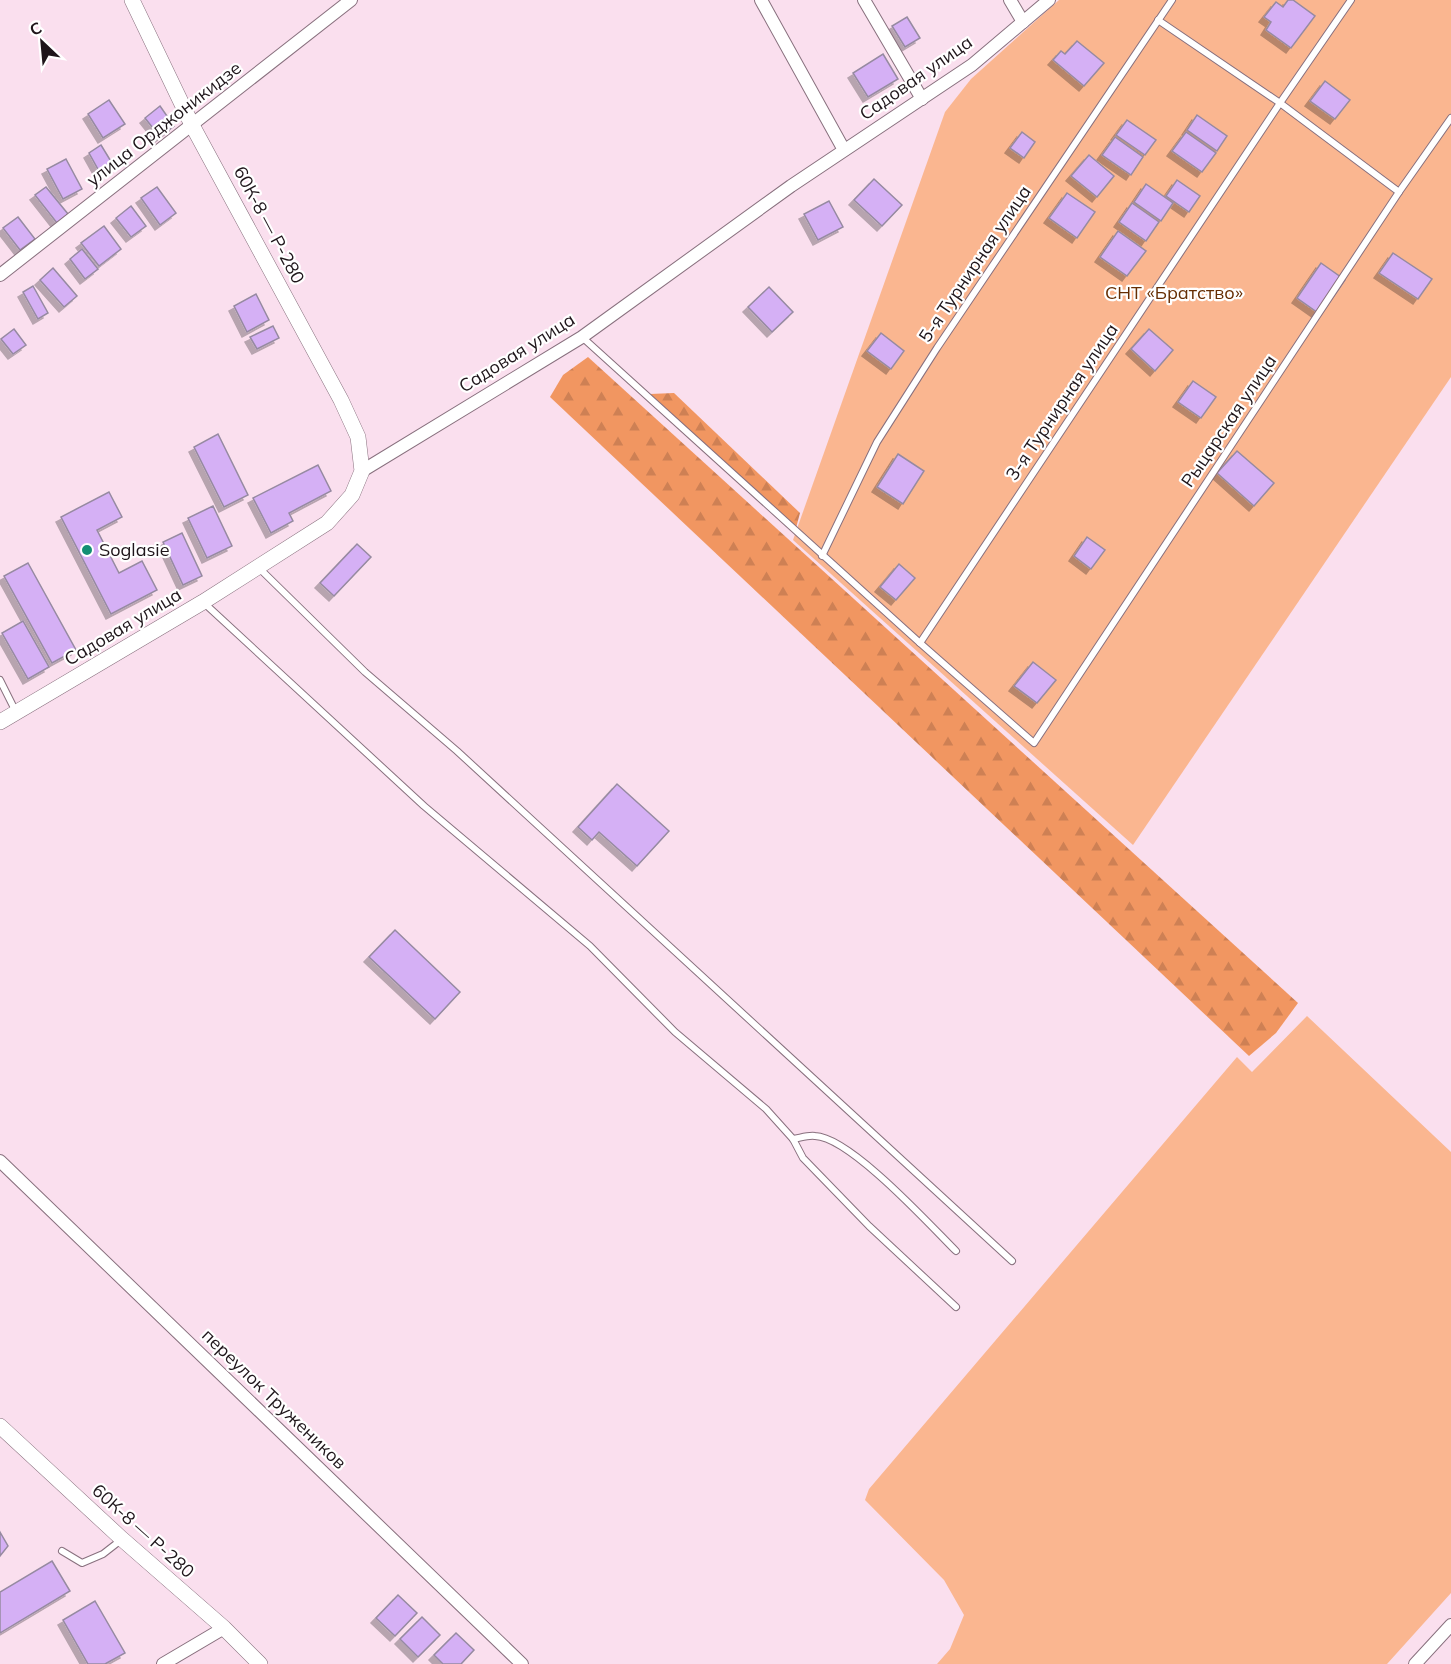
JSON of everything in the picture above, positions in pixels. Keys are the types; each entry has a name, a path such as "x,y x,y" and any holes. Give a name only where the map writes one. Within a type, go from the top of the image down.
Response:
{"street":[{"name":"60К-8 — Р-280","path":"132,0 192,125 341,400 358,437 362,471"},
{"name":"улица Орджоникидзе","path":"0,275 351,0"},
{"path":"760,0 844,150"},
{"path":"864,0 922,99"},
{"path":"1010,0 1023,22"},
{"name":"Садовая улица","path":"0,722 203,602 327,523 352,495 362,471 582,338 790,186 972,65 1049,0"},
{"name":"переулок Тружеников","path":"0,1161 522,1664"},
{"name":"60К-8 — Р-280","path":"0,1426 122,1539 224,1628 260,1664"},
{"path":"1417,1663 1451,1625"},
{"path":"163,1664 224,1628"}],"lane":[{"name":"5-я Турнирная улица","path":"822,556 877,442 937,348 1172,0"},
{"name":"3-я Турнирная улица","path":"920,643 1351,0"},
{"path":"1158,20 1280,103 1399,192"},
{"name":"Рыцарская улица","path":"920,643 1034,743 1399,192 1451,118"},
{"path":"582,338 920,643"},
{"path":"258,567 365,672 457,751 1012,1261"},
{"path":"203,602 424,806 590,946 675,1032 766,1108 793,1139 804,1158 861,1218 956,1307"},
{"path":"0,680 16,713"},
{"path":"793,1139 817,1135 842,1145 893,1188 956,1251"},
{"path":"62,1551 82,1563 103,1554 122,1539"}],"green space":[{"name":"СНТ «Братство»","path":"1059,0 1451,0 1451,377 1133,845 793,540 945,112 971,79"},
{"path":"588,357 1298,1003 1276,1033 1249,1056 550,397 563,375"},
{"path":"674,393 800,513 796,528 650,394"},
{"path":"1307,1016 1451,1152 1451,1593 1387,1664 937,1664 950,1649 964,1615 944,1580 865,1500 869,1489 1237,1057 1252,1072"}],"building":[{"path":"1288,0 1293,0 1315,16 1291,48 1266,30 1271,22 1264,17 1276,2 1283,7"},
{"path":"907,17 920,38 905,47 892,26"},
{"path":"1077,41 1104,63 1084,86 1053,60 1061,51 1065,54"},
{"path":"883,54 898,79 868,97 853,73"},
{"path":"1325,81 1350,100 1335,119 1310,101"},
{"path":"109,100 125,124 103,138 88,114"},
{"path":"160,106 174,126 160,137 145,118"},
{"path":"1197,115 1227,136 1217,151 1187,130"},
{"path":"1127,120 1156,140 1145,155 1116,135"},
{"path":"1022,132 1035,142 1024,158 1010,148"},
{"path":"1186,132 1216,153 1202,172 1172,151"},
{"path":"1115,137 1143,157 1131,175 1102,155"},
{"path":"101,145 112,163 99,171 89,153"},
{"path":"1089,155 1114,176 1097,197 1071,176"},
{"path":"66,159 82,189 63,199 47,169"},
{"path":"874,179 902,205 882,226 854,200"},
{"path":"1177,180 1200,196 1189,212 1166,196"},
{"path":"1146,184 1173,203 1161,221 1134,202"},
{"path":"46,187 68,214 57,223 35,195"},
{"path":"157,187 176,213 160,225 141,198"},
{"path":"1067,193 1095,212 1077,238 1049,218"},
{"path":"829,201 843,227 818,240 804,214"},
{"path":"1132,203 1159,222 1146,241 1119,222"},
{"path":"131,206 146,226 131,237 116,218"},
{"path":"18,217 35,239 20,250 3,228"},
{"path":"104,226 121,249 99,266 81,243"},
{"path":"1118,231 1146,251 1127,276 1100,257"},
{"path":"82,249 98,269 85,279 70,259"},
{"path":"1393,253 1432,279 1418,299 1379,273"},
{"path":"1321,263 1345,280 1321,315 1297,298"},
{"path":"53,268 77,296 64,307 40,280"},
{"path":"33,286 48,313 38,319 23,292"},
{"path":"769,287 793,312 772,332 748,307"},
{"path":"256,294 269,320 247,332 234,306"},
{"path":"273,326 279,338 257,349 250,337"},
{"path":"14,329 26,345 13,354 1,339"},
{"path":"1149,329 1173,350 1155,371 1131,349"},
{"path":"881,333 904,351 891,369 867,351"},
{"path":"1193,381 1216,397 1201,418 1178,402"},
{"path":"218,434 248,495 224,507 194,447"},
{"path":"1237,451 1274,483 1254,506 1217,473"},
{"path":"898,454 924,471 903,504 877,487"},
{"path":"318,465 331,491 289,513 293,521 271,533 253,498"},
{"path":"109,492 122,517 97,530 119,573 142,561 157,590 111,614 61,517"},
{"path":"213,506 232,546 207,558 188,518"},
{"path":"182,533 202,576 183,585 163,542"},
{"path":"1087,537 1105,550 1091,569 1074,556"},
{"path":"357,544 371,557 334,596 320,583"},
{"path":"28,563 76,650 52,663 4,576"},
{"path":"899,564 915,578 896,600 880,587"},
{"path":"23,621 49,667 28,679 2,633"},
{"path":"1033,662 1056,680 1037,703 1014,686"},
{"path":"617,784 669,831 637,866 599,832 592,840 578,827"},
{"path":"395,930 460,992 435,1019 369,957"},
{"path":"0,1532 8,1546 0,1556"},
{"path":"52,1561 70,1591 0,1633 0,1592"},
{"path":"398,1595 417,1613 395,1636 376,1618"},
{"path":"95,1601 125,1653 105,1664 88,1664 63,1620"},
{"path":"422,1617 440,1635 418,1657 400,1639"},
{"path":"456,1633 474,1650 461,1664 443,1664 434,1655"}],"place":[{"name":"Soglasie","path":"87,550"}]}
